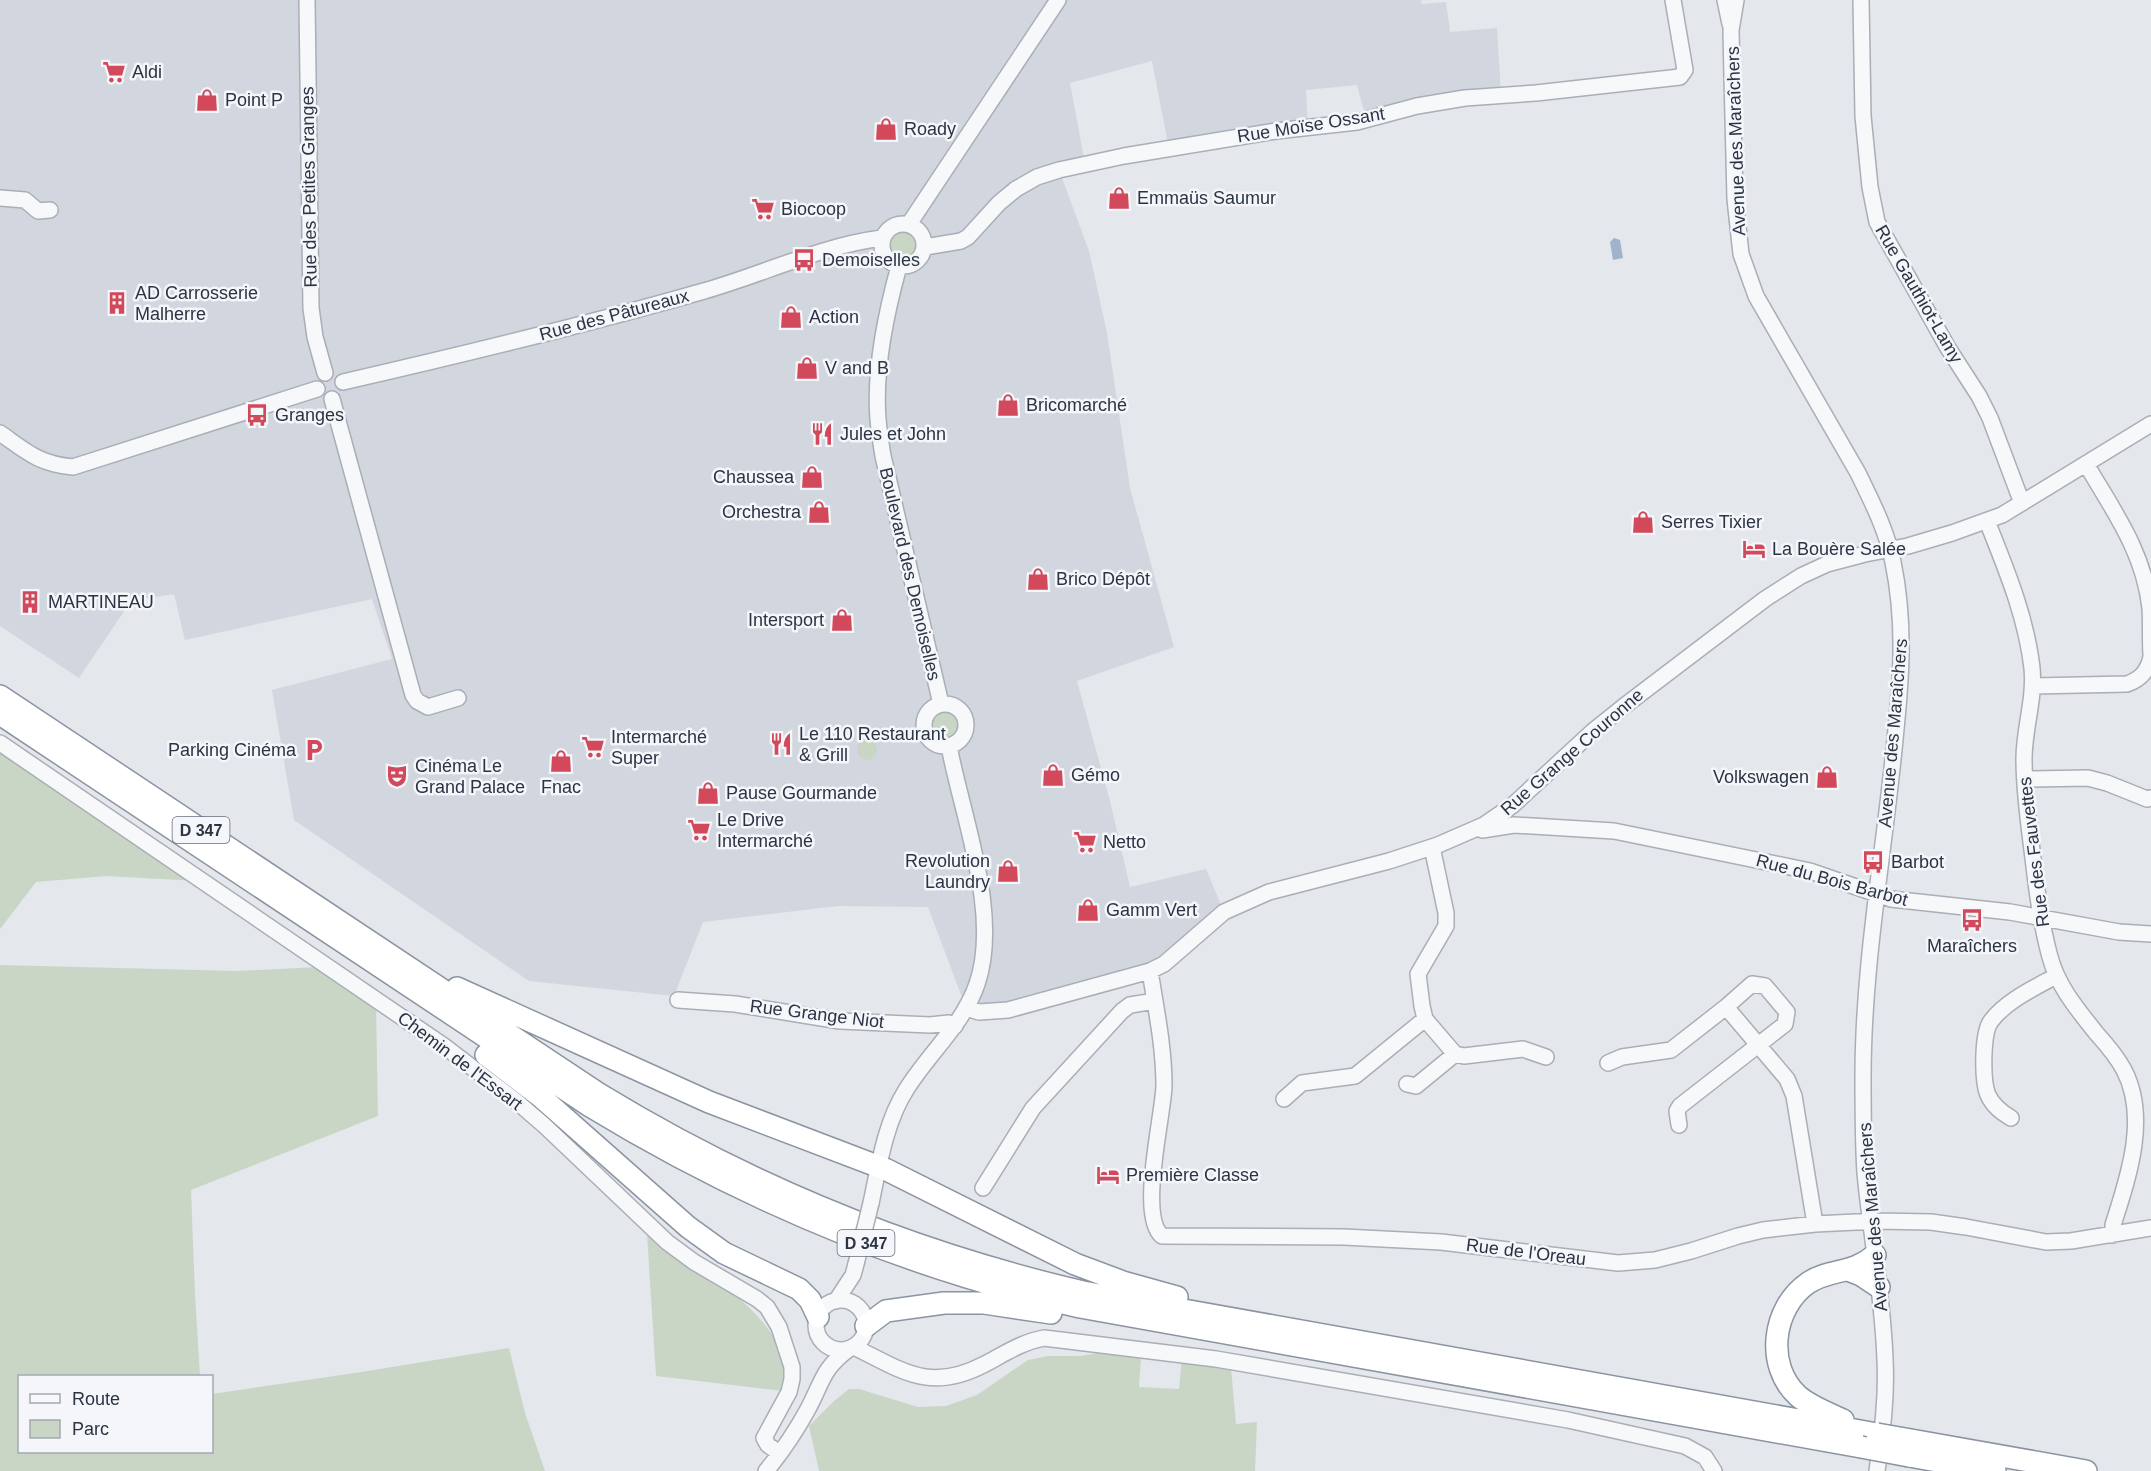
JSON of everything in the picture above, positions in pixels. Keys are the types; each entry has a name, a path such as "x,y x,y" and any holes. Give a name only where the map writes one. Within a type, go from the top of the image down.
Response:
{"highway":[{"name":"D 347","path":"0,696 394,968 556,1085 695,1167 767,1202 878,1247 958,1275 1041,1298 1162,1323 1866,1435"},
{"name":"D 347","path":"0,714 394,968 632,1114 711,1158 810,1204 923,1247 1006,1273 1102,1296 1866,1435 1995,1471"},
{"path":"394,968 709,1102 879,1166 1075,1264 1239,1320"},
{"path":"394,968 477,1048 541,1097 688,1227 724,1253 799,1289 810,1300 818,1317"},
{"path":"1866,1435 1797,1396 1786,1382 1778,1366 1776,1348 1780,1323 1793,1298 1806,1285 1821,1275 1860,1266 1875,1255"},
{"path":"1848,1270 1861,1275 1879,1287"},
{"path":"859,1333 879,1315 894,1309 961,1302 1000,1305 1064,1315 1162,1323"},
{"name":"D 347","path":"1910,1448 2086,1471"}],"street":[{"name":"Rue des Petites Granges","path":"307,0 311,308 315,337 325,373"},
{"path":"909,224 1058,0"},
{"name":"Rue Moïse Ossant","path":"924,247 961,241 968,237 999,203 1016,189 1037,177 1059,170 1124,156 1254,135 1357,122 1417,106 1466,98 1546,92 1680,76 1685,70 1673,0"},
{"name":"Avenue des Maraîchers","path":"1725,0 1731,30 1735,199 1741,254 1756,296 1858,473 1881,524 1890,550 1900,611 1901,677 1886,830 1876,895 1865,998 1863,1077 1865,1173 1886,1362 1885,1399 1877,1471"},
{"name":"Avenue des Maraîchers","path":"1731,30 1736,0"},
{"name":"Rue Gauthiot-Lamy","path":"1861,0 1863,116 1870,187 1877,222 1948,348 1979,396 1993,426 2022,503"},
{"path":"0,198 25,200 38,212 50,210"},
{"path":"909,224 916,228 922,236 924,247 920,258 914,263 899,266 884,256 881,246 882,238 890,227 909,224"},
{"name":"Rue des Pâtureaux","path":"344,382 483,350 639,309 733,283 828,249 882,238"},
{"name":"Boulevard des Demoiselles","path":"899,266 886,316 878,387 878,418 883,456 941,704"},
{"path":"334,372 344,382 340,395 332,399 323,397 317,389 317,381 325,373 334,372"},
{"path":"0,434 39,460 55,466 73,467 317,389"},
{"path":"332,399 413,695 417,701 428,707 458,698"},
{"name":"Rue Grange Couronne","path":"966,1008 979,1012 1008,1010 1150,971 1164,964 1224,912 1249,900 1269,892 1389,861 1508,819 1608,719 1765,599 1801,576 1827,564 1890,550 1987,521 2022,503 2151,424"},
{"path":"2033,686 2127,684 2135,681 2145,672 2151,656 2150,605 2140,562 2116,511 2086,464"},
{"name":"Rue des Fauvettes","path":"1987,521 2019,606 2027,635 2033,686 2024,756 2025,800 2040,918 2056,976 2079,1013 2113,1053 2124,1071 2132,1096 2135,1130 2132,1157 2113,1226 2113,1235"},
{"path":"941,704 955,706 961,711 966,724 962,738 949,746 933,743 924,728 926,716 934,706 941,704"},
{"name":"Chemin de l'Essart","path":"0,743 444,1046 538,1120 667,1242 705,1270 767,1307 779,1328 792,1367 789,1392 764,1438 768,1445 779,1453"},
{"path":"826,1369 822,1340 817,1325 818,1317 822,1309 836,1300 854,1270 893,1117 905,1092 966,1008 977,985 982,966 983,907 949,746"},
{"path":"2025,779 2088,778 2147,799 2151,798"},
{"name":"Rue du Bois Barbot","path":"1508,819 1626,833 1810,871 1891,899 2010,912 2118,932 2151,934"},
{"path":"1432,847 1446,913 1446,926 1418,974 1425,1019 1455,1054 1464,1056 1524,1049 1546,1057"},
{"name":"Rue de l'Oreau","path":"1150,971 1159,1024 1164,1086 1152,1188 1154,1225 1162,1236 1344,1237 1442,1242 1618,1263 1656,1260 1763,1230 1815,1224 1871,1221 1931,1222 2046,1242 2072,1241 2151,1227"},
{"path":"2011,1118 1995,1106 1986,1086 1986,1030 2002,1009 2056,976"},
{"path":"1608,1063 1622,1057 1671,1050 1752,984 1765,986 1787,1012 1785,1024 1680,1106 1677,1111 1679,1125"},
{"name":"Rue Grange Niot","path":"678,1000 735,1004 840,1020 930,1025 950,1023 955,1026"},
{"path":"983,1188 1022,1123 1043,1096 1122,1011 1130,1005 1155,1001"},
{"path":"1726,1007 1787,1079 1794,1096 1815,1224"},
{"path":"1284,1099 1302,1083 1355,1076 1425,1019"},
{"path":"1407,1084 1416,1086 1455,1054"},
{"path":"766,1471 802,1419 826,1369 859,1333 854,1270"},
{"path":"836,1300 845,1300 859,1333 879,1359 909,1374 936,1379 955,1377 1032,1340 1044,1338 1175,1354 1451,1398 1612,1429 1686,1446 1705,1457 1714,1471"},
{"path":"822,1340 834,1348 859,1333"}],"shaded area":[{"path":"0,0 1421,0 1422,4 1446,2 1450,32 1497,28 1501,95 1366,119 1357,85 1306,90 1308,127 1169,149 1152,61 1070,83 1085,164 1059,170 1089,251 1107,333 1130,488 1174,647 1077,681 1110,801 1130,887 1206,869 1224,912 1164,964 1022,1007 966,1008 928,907 838,906 703,922 674,996 529,981 294,820 272,690 392,659 372,599 185,640 174,594 131,601 79,678 0,626","holes":["899,223 909,224 916,228 924,239 925,247 920,258 908,266 899,266 884,256 881,246 885,232 890,227"]}],"green space":[{"path":"904,230 914,234 918,244 914,254 904,258 894,254 890,244 894,234"},
{"path":"943,710 954,714 958,725 954,736 943,740 932,736 928,725 932,714"},
{"path":"863,740 871,740 877,746 877,754 871,760 863,760 857,754 857,746"},
{"path":"0,748 198,881 106,876 36,882 0,929"},
{"path":"0,965 236,971 319,967 376,1004 378,1116 191,1190 200,1375 18,1375 18,1453 213,1453 213,1394 509,1348 525,1413 545,1471 0,1471"},
{"path":"647,1233 709,1275 753,1311 770,1331 781,1352 785,1373 783,1391 656,1376"},
{"path":"1107,1352 1141,1357 1139,1387 1179,1389 1182,1357 1231,1368 1236,1424 1257,1422 1255,1471 819,1471 809,1426 849,1389 859,1389 918,1407 946,1406 977,1395 1028,1360 1048,1356 1079,1356"}],"water":[{"path":"1614,238 1620,240 1623,258 1613,260 1610,242"}],"place":[{"name":"Aldi","path":"114,72"},
{"name":"Point P","path":"207,100"},
{"name":"Roady","path":"886,129"},
{"name":"Emmaüs Saumur","path":"1119,198"},
{"name":"Biocoop","path":"763,209"},
{"name":"Demoiselles","path":"804,260"},
{"name":"AD Carrosserie Malherre","path":"117,303"},
{"name":"Action","path":"791,317"},
{"name":"V and B","path":"807,368"},
{"name":"Bricomarché","path":"1008,405"},
{"name":"Granges","path":"257,415"},
{"name":"Jules et John","path":"822,434"},
{"name":"Chaussea","path":"812,477"},
{"name":"Orchestra","path":"819,512"},
{"name":"Serres Tixier","path":"1643,522"},
{"name":"La Bouère Salée","path":"1754,549"},
{"name":"Brico Dépôt","path":"1038,579"},
{"name":"MARTINEAU","path":"30,602"},
{"name":"Intersport","path":"842,620"},
{"name":"Le 110 Restaurant & Grill","path":"781,744"},
{"name":"Intermarché Super","path":"593,747"},
{"name":"Parking Cinéma","path":"314,750"},
{"name":"Fnac","path":"561,761"},
{"name":"Gémo","path":"1053,775"},
{"name":"Cinéma Le Grand Palace","path":"397,776"},
{"name":"Volkswagen","path":"1827,777"},
{"name":"Pause Gourmande","path":"708,793"},
{"name":"Le Drive Intermarché","path":"699,830"},
{"name":"Netto","path":"1085,842"},
{"name":"Barbot","path":"1873,862"},
{"name":"Revolution Laundry","path":"1008,871"},
{"name":"Gamm Vert","path":"1088,910"},
{"name":"Maraîchers","path":"1972,920"},
{"name":"Première Classe","path":"1108,1175"}]}
